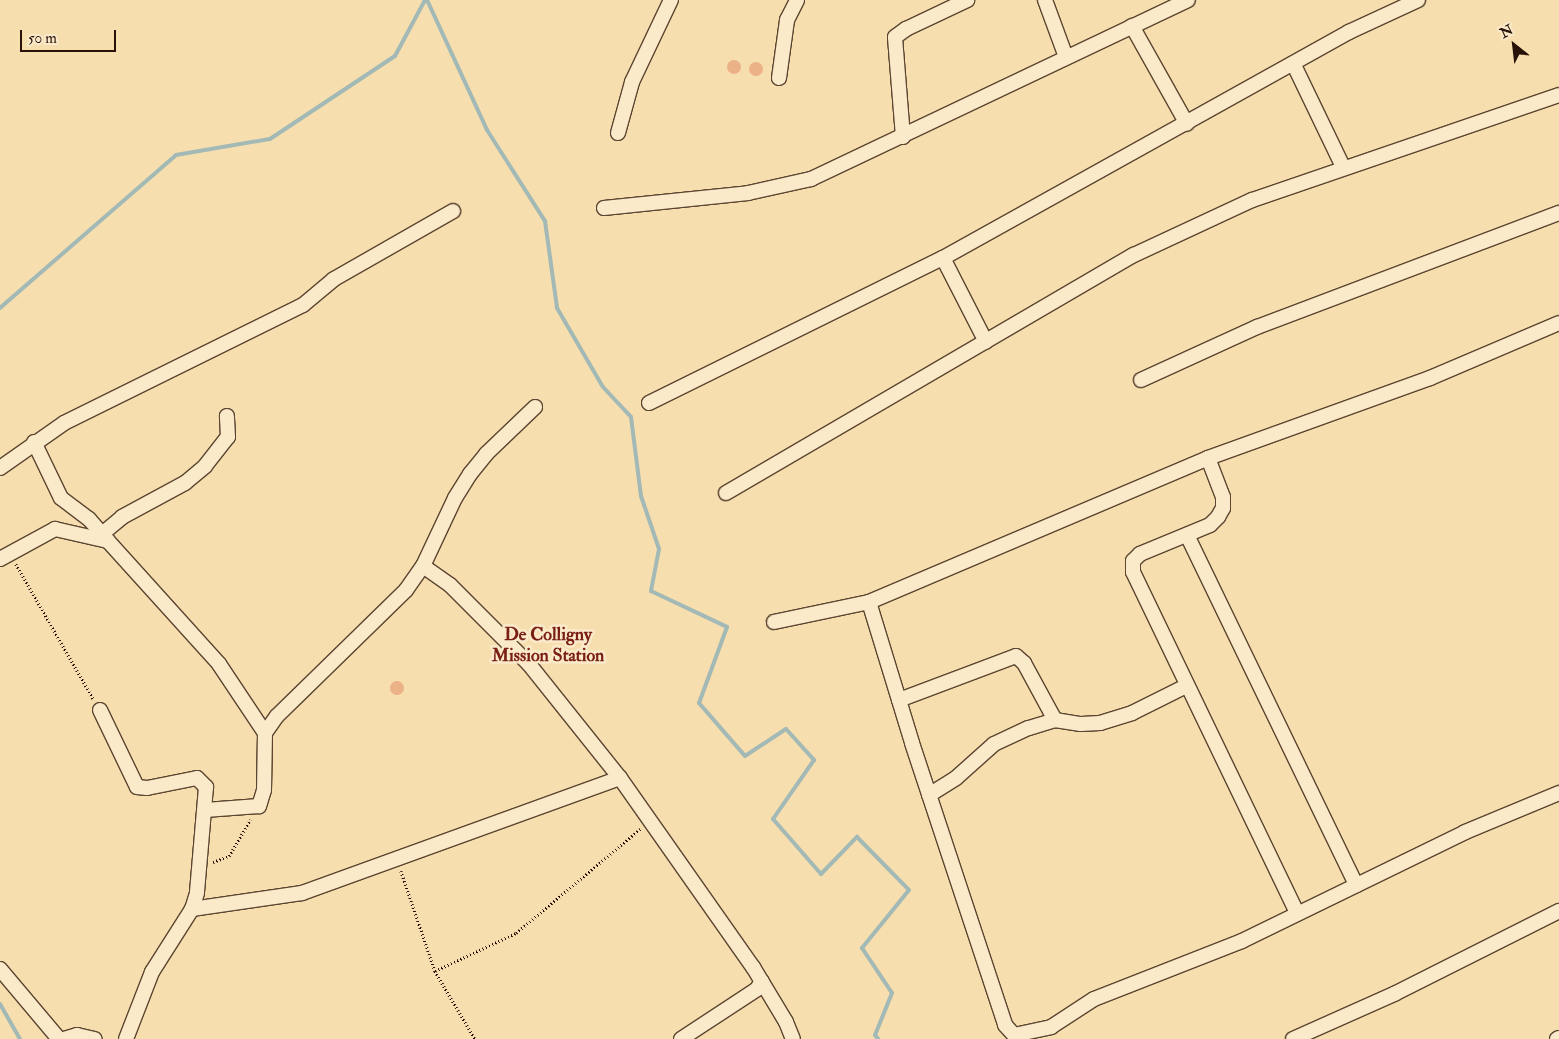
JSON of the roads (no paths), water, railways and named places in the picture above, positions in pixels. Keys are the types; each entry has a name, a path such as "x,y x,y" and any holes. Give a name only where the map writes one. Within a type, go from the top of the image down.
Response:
{"street":[{"path":"618,134 632,82 671,0"},
{"path":"779,78 786,20 797,0"},
{"path":"940,0 952,7"},
{"path":"903,137 895,38 906,29 967,0"},
{"path":"1045,0 1066,57"},
{"path":"604,208 748,193 796,183 842,167 1066,57 1188,0"},
{"path":"649,403 944,258 1294,65 1349,32 1418,0"},
{"path":"1132,26 1187,124"},
{"path":"1294,65 1343,167"},
{"path":"726,493 1134,255 1252,200 1343,167 1559,95"},
{"path":"0,468 34,442 64,423 303,305 334,279 453,211"},
{"path":"1141,380 1257,327 1559,212"},
{"path":"944,258 986,342"},
{"path":"774,622 869,602 1208,458 1430,378 1559,323"},
{"path":"205,810 258,806 264,790 265,733 277,716 406,590 423,566 455,498 470,474 491,448 535,407"},
{"path":"105,538 122,517 185,483 205,466 228,437 227,416"},
{"path":"34,442 61,498 105,538 179,623 219,664 265,733"},
{"path":"1208,458 1223,497 1223,508 1210,526 1140,554 1132,566 1186,686 1297,913"},
{"path":"5,556 55,529 105,538"},
{"path":"1187,535 1356,885"},
{"path":"423,566 450,585 529,664 620,778 762,982 792,1039"},
{"path":"869,602 929,794 1005,1025 1014,1035 1045,1029 1094,999 1242,941 1465,832 1559,793"},
{"path":"899,700 1016,656 1024,663 1055,720"},
{"path":"929,794 956,778 1003,738 1055,720 1100,723 1132,713 1186,686"},
{"path":"100,710 137,787 201,778 206,787 200,867 192,909 152,972 126,1039"},
{"path":"192,909 302,893 620,778"},
{"path":"1293,1039 1394,994 1559,911"},
{"path":"0,964 59,1039"},
{"path":"0,969 11,980"},
{"path":"681,1039 757,989 762,982"},
{"path":"64,1039 77,1035 95,1039"}],"waterway":[{"path":"0,308 176,155 270,139 395,56 425,0"},
{"path":"427,0 487,130 545,221 557,308 603,387 631,417 641,496 659,549 651,591 727,627 699,703 745,756 786,729 814,760 773,819 821,874 857,837 909,890 862,948 892,993 875,1035 878,1039"},
{"path":"0,1004 20,1039"}],"district":[{"name":"De Colligny Mission Station","path":"548,646"}]}
